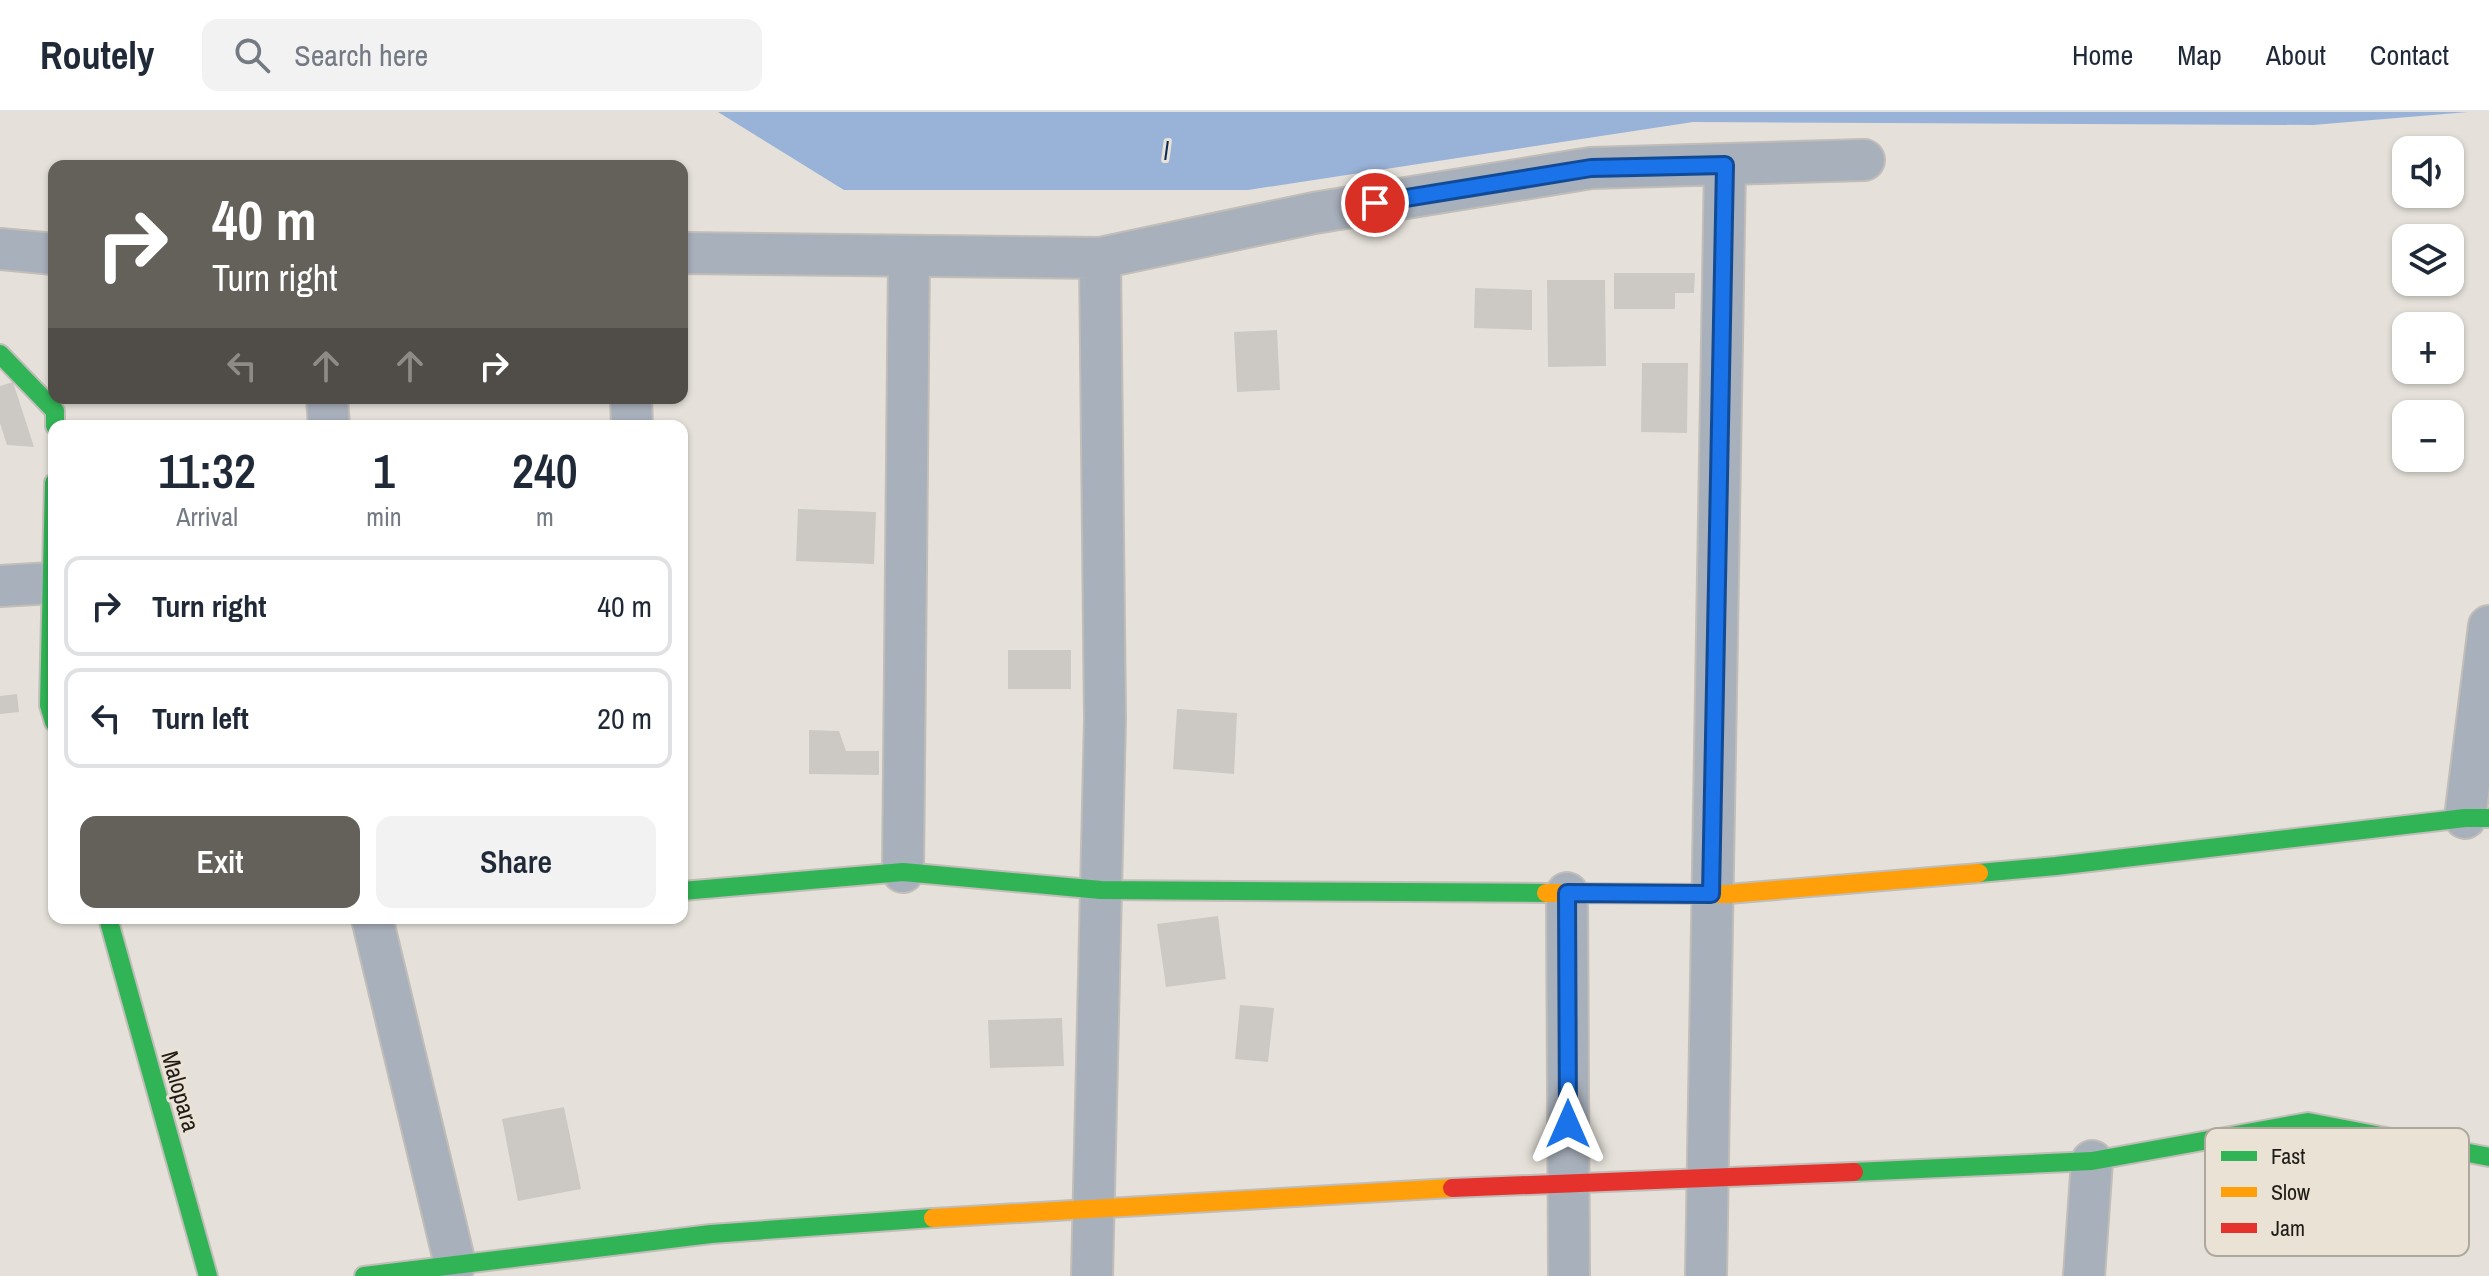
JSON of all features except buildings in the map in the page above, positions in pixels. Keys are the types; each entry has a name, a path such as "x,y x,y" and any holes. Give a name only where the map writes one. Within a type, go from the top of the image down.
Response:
{"street":[{"path":"688,253 1100,258 1314,213 1591,168 1864,160"},
{"path":"1706,1276 1725,165"},
{"path":"0,249 48,253"},
{"path":"903,872 909,256"},
{"path":"1092,1276 1105,719 1100,258"},
{"path":"0,354 48,404"},
{"path":"0,586 48,583"},
{"path":"688,890 903,872 1101,890 1711,894 2056,866 2477,818 2489,626"},
{"path":"1567,893 1569,1276"},
{"name":"Malopara","path":"110,924 208,1276"},
{"path":"373,924 455,1264"},
{"path":"2275,1128 2308,1122 2339,1128"},
{"path":"364,1276 711,1234 1093,1207 1568,1182 2092,1161 2205,1141"},
{"path":"2469,1153 2489,1157"},
{"path":"2084,1276 2092,1161"}],"water":[{"name":"l","path":"718,112 2468,112 2313,125 1693,122 1248,190 844,190"}],"traffic: fast":[{"path":"0,354 48,404"},
{"path":"48,404 55,411 55,420"},
{"path":"1979,873 2465,818 2489,818"},
{"path":"688,890 903,872 1101,890 1546,893"},
{"path":"110,924 208,1276"},
{"path":"2275,1128 2308,1122 2339,1128"},
{"path":"1854,1172 2092,1161 2205,1141"},
{"path":"2469,1153 2489,1157"},
{"path":"364,1276 711,1234 933,1218"}],"traffic: slow":[{"path":"1546,893 1728,894 1979,873"},
{"path":"933,1218 1452,1188"}],"traffic: jam":[{"path":"1452,1188 1854,1172"}],"route":[{"path":"1375,203 1591,168 1725,165 1711,894 1567,893 1568,1124"}]}
